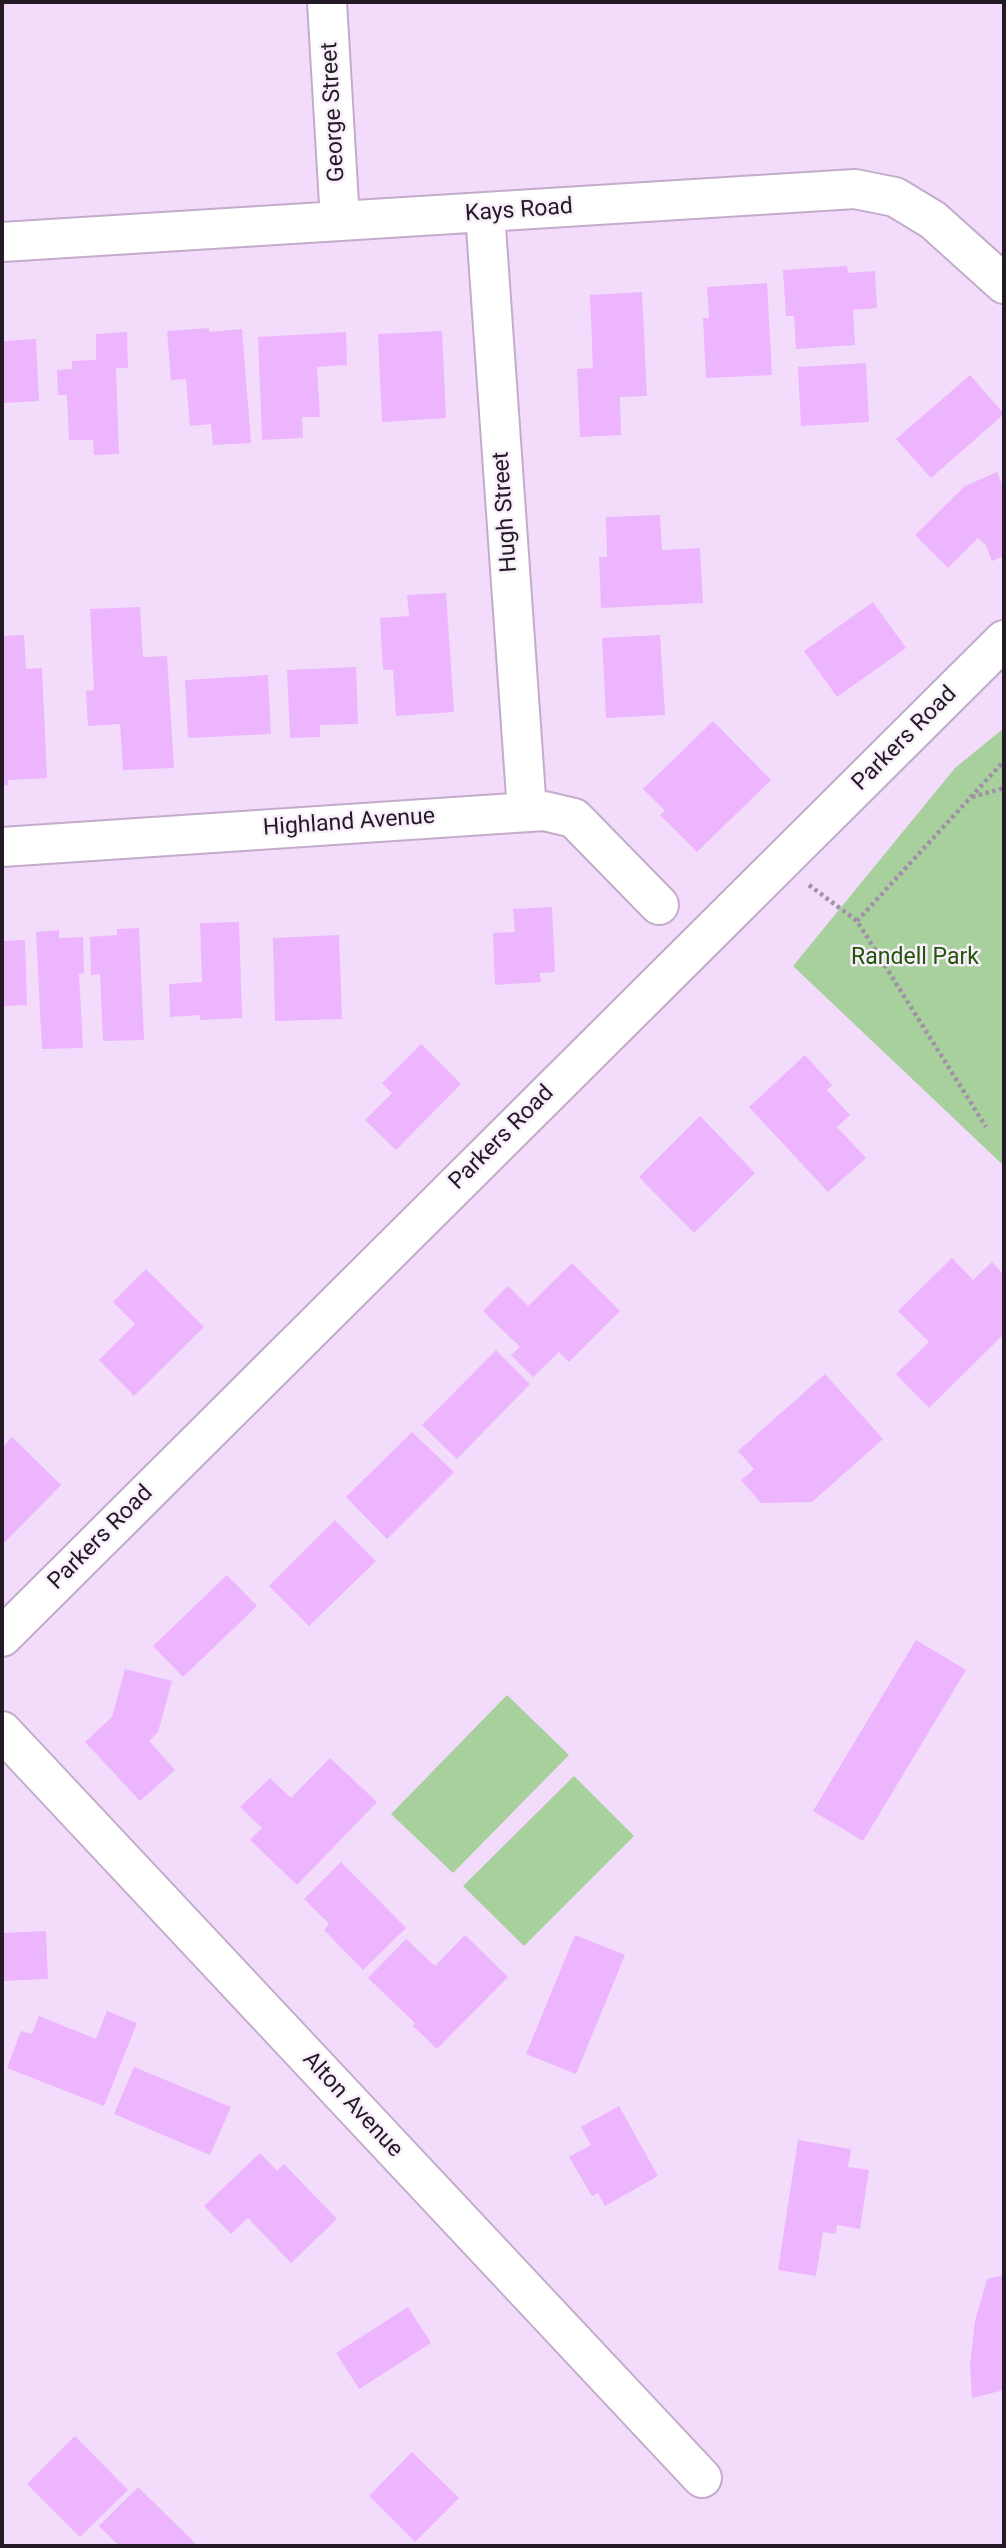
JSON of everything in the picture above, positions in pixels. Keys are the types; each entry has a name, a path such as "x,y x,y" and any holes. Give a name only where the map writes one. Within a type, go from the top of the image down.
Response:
{"street":[{"name":"George Street","path":"327,2 340,221"},
{"name":"Kays Road","path":"2,242 855,189 895,197 933,220 1004,284"},
{"name":"Hugh Street","path":"485,213 527,811"},
{"name":"Parkers Road","path":"2,1637 657,982 1004,640"},
{"name":"Highland Avenue","path":"2,847 527,811 558,813 574,818 659,905"},
{"name":"Alton Avenue","path":"2,1731 702,2478"}],"path":[{"path":"857,921 1004,761"},
{"path":"972,797 1004,788"},
{"path":"780,863 857,921 986,1127"}],"green space":[{"name":"Randell Park","path":"1004,728 1004,1166 793,966 955,768"},
{"path":"507,1695 569,1755 453,1873 391,1814"},
{"path":"574,1776 634,1836 524,1946 463,1886"}],"building":[{"path":"847,266 848,273 875,271 877,308 853,310 855,345 796,349 794,316 786,316 783,270"},
{"path":"767,283 772,375 706,378 703,318 709,318 707,287"},
{"path":"642,292 647,396 620,397 621,435 580,437 577,369 593,368 590,295"},
{"path":"209,328 209,332 242,329 251,443 213,445 211,424 190,426 186,379 171,380 167,331"},
{"path":"442,331 446,418 382,422 378,334"},
{"path":"127,332 128,368 116,368 119,454 94,455 93,440 69,440 67,395 58,395 57,370 72,369 72,361 96,360 96,334"},
{"path":"346,332 347,365 317,367 320,417 302,417 303,438 262,440 258,337"},
{"path":"36,339 39,401 2,403 4,341"},
{"path":"866,363 869,422 801,426 798,367"},
{"path":"970,375 1004,414 931,478 896,439"},
{"path":"997,472 1004,488 1004,556 992,561 986,545 978,538 948,568 915,535 965,486"},
{"path":"660,515 662,550 700,548 703,603 601,608 599,557 607,557 606,517"},
{"path":"446,593 454,712 396,716 393,670 383,670 380,618 409,616 407,595"},
{"path":"873,602 906,648 837,697 804,651"},
{"path":"140,607 143,657 167,656 174,768 123,770 120,724 88,726 86,691 94,690 90,609"},
{"path":"24,635 26,669 42,668 47,778 8,780 8,785 2,786 2,636"},
{"path":"660,635 665,715 606,718 602,638"},
{"path":"356,667 358,724 320,725 320,737 290,738 287,670"},
{"path":"268,675 271,734 188,738 185,680"},
{"path":"713,721 771,780 697,852 660,815 665,811 643,789"},
{"path":"552,907 555,972 540,973 541,982 495,985 493,933 515,932 513,909"},
{"path":"239,922 242,1018 200,1020 200,1015 170,1017 169,984 202,982 200,923"},
{"path":"139,928 144,1040 103,1041 100,974 91,975 90,937 117,935 117,929"},
{"path":"59,930 59,938 83,937 84,973 79,974 83,1048 42,1049 36,932"},
{"path":"339,935 342,1019 275,1021 273,938"},
{"path":"25,940 27,1005 2,1006 2,941"},
{"path":"421,1044 461,1084 396,1150 365,1120 392,1093 382,1083"},
{"path":"805,1055 832,1085 827,1090 850,1115 837,1127 866,1158 828,1192 749,1107"},
{"path":"700,1116 755,1173 694,1233 639,1177"},
{"path":"952,1258 973,1280 992,1262 1004,1275 1004,1334 929,1408 896,1374 929,1342 898,1311"},
{"path":"572,1263 620,1311 569,1362 559,1352 533,1377 511,1355 520,1347 483,1311 508,1286 528,1306"},
{"path":"146,1269 204,1327 134,1396 99,1360 135,1324 113,1302"},
{"path":"496,1350 530,1384 457,1459 422,1425"},
{"path":"825,1374 883,1439 812,1502 761,1503 741,1480 754,1469 738,1451"},
{"path":"412,1432 454,1472 387,1539 346,1497"},
{"path":"12,1437 61,1485 2,1545 2,1448"},
{"path":"335,1520 376,1561 309,1626 269,1586"},
{"path":"227,1575 257,1606 183,1677 153,1646"},
{"path":"916,1640 966,1670 863,1841 813,1811"},
{"path":"125,1669 172,1681 158,1732 149,1741 175,1770 140,1801 85,1742 112,1717"},
{"path":"330,1758 377,1802 297,1885 250,1840 262,1828 240,1807 270,1778 291,1798"},
{"path":"341,1862 406,1928 363,1970 324,1930 329,1924 304,1899"},
{"path":"46,1931 48,1979 2,1981 2,1933"},
{"path":"465,1935 508,1977 437,2049 413,2026 415,2023 368,1978 406,1939 435,1966"},
{"path":"575,1935 625,1955 576,2074 526,2054"},
{"path":"107,2011 137,2023 104,2106 7,2068 21,2031 32,2034 39,2016 96,2039"},
{"path":"134,2067 231,2107 210,2155 114,2114"},
{"path":"619,2106 658,2176 605,2206 598,2193 592,2196 569,2157 591,2145 581,2127"},
{"path":"798,2140 851,2149 848,2167 869,2170 860,2229 837,2225 836,2234 823,2232 816,2276 778,2270"},
{"path":"260,2153 277,2171 284,2164 337,2219 291,2263 248,2218 231,2234 204,2206"},
{"path":"1004,2275 1004,2390 972,2398 970,2365 975,2321 987,2279"},
{"path":"408,2307 431,2343 359,2389 336,2353"},
{"path":"75,2436 128,2490 80,2537 27,2484"},
{"path":"412,2452 459,2498 415,2542 369,2496"},
{"path":"138,2487 195,2543 192,2546 119,2546 99,2526"}]}
